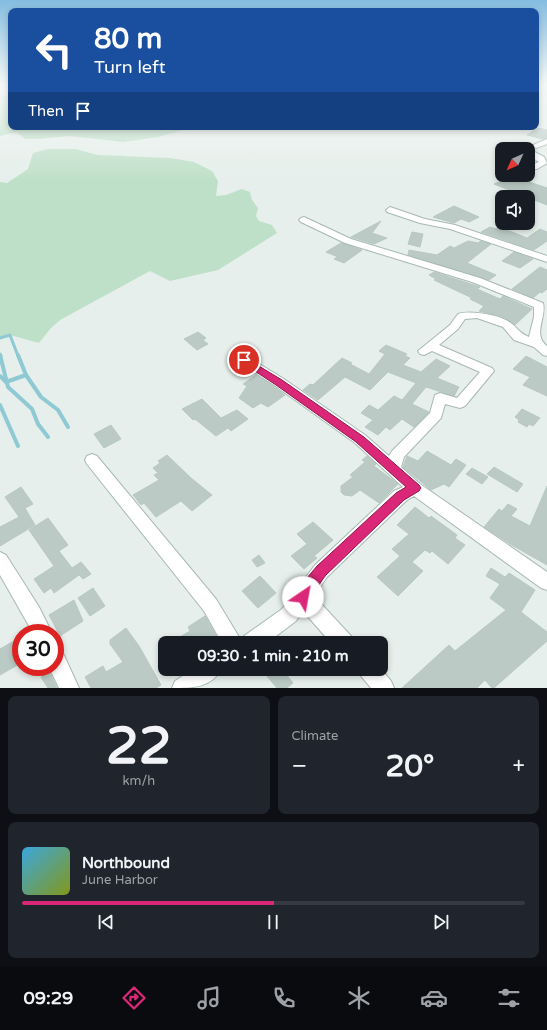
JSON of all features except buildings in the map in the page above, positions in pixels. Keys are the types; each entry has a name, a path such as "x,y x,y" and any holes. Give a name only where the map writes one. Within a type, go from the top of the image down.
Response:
{"street":[{"path":"535,147 547,141"},
{"path":"535,155 541,159 543,163 535,166"},
{"path":"390,210 423,221 452,227 547,259"},
{"path":"304,220 348,241 476,280 539,305 541,313 535,331 535,341 537,344"},
{"path":"393,468 397,455 436,415 440,398 460,402 488,371 427,349 454,327 462,316 478,315 507,325 518,337 537,344 547,352"},
{"path":"244,360 279,382 360,439 415,488 547,582"},
{"path":"92,460 210,605 229,636"},
{"path":"261,636 289,615 321,571 400,496 415,488"},
{"path":"0,560 33,612 39,624"},
{"path":"303,597 338,636"},
{"path":"63,676 69,688"},
{"path":"182,688 200,676"},
{"path":"374,676 384,688"}],"green space":[{"path":"0,116 8,116 8,130 183,130 158,137 123,142 69,136 25,139 17,132 0,136"},
{"path":"48,149 76,149 97,155 170,158 194,162 212,171 218,181 216,196 226,195 242,189 250,192 252,200 258,208 256,216 259,221 272,225 277,233 218,270 170,281 150,271 60,320 51,328 39,343 10,335 0,338 0,182 7,183 28,169 33,153"}],"waterway":[{"path":"0,338 10,335 18,356"},
{"path":"0,355 7,382"},
{"path":"18,355 26,375"},
{"path":"7,382 26,375"},
{"path":"26,375 41,397 58,410 68,427"},
{"path":"0,376 7,382"},
{"path":"7,382 8,387 32,409 38,424 48,437"},
{"path":"0,405 18,446"}],"route":[{"path":"244,360 279,382 360,439 415,488 400,496 321,571 311,583 303,597"}]}
